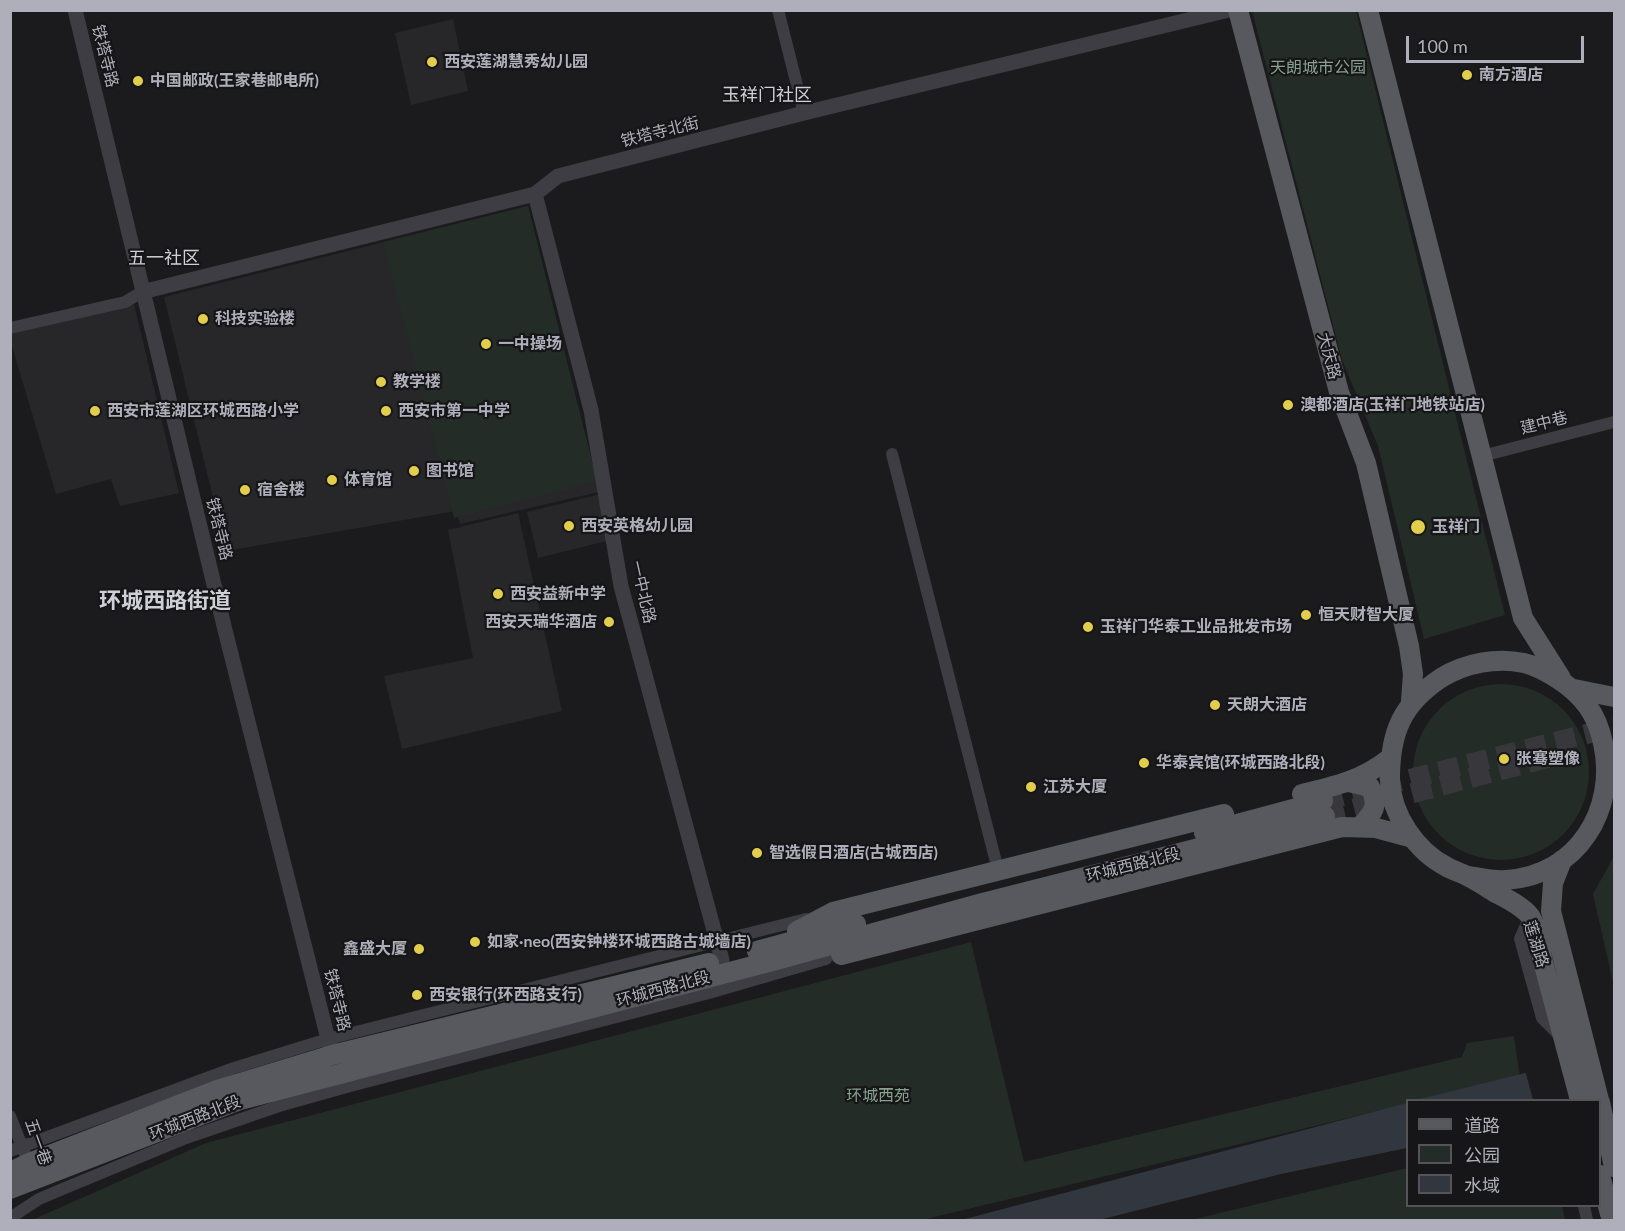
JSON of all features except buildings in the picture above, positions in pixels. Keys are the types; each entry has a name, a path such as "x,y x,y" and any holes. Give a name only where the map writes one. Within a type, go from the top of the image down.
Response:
{"main road":[{"name":"大庆路","path":"1238,10 1339,392 1366,463 1409,646 1413,674 1412,701"},
{"path":"1368,10 1523,618 1569,686 1591,711 1601,731 1608,764 1610,792 1589,832 1577,848 1545,870 1526,877 1507,880 1488,880 1468,876 1447,867 1428,855 1413,838 1398,814 1390,786 1390,758 1394,739 1412,701 1428,686 1450,672 1475,663 1516,661 1538,666 1569,686 1614,697"},
{"path":"768,955 833,912 1349,782 1374,771 1390,758"},
{"path":"1349,782 1370,787 1375,797 1375,807 1360,828"},
{"name":"环城西路北段","path":"21,1162 768,955 1324,808"},
{"path":"768,955 826,959 1342,827 1376,828 1413,838"},
{"name":"莲湖路","path":"1562,860 1553,883 1553,920 1573,1038"},
{"name":"莲湖路","path":"1468,876 1504,897 1533,925 1573,1038"},
{"path":"1533,925 1544,926 1553,920"},
{"name":"环城西路北段","path":"10,1172 21,1162 330,1047 720,950 768,955"},
{"path":"1573,1038 1580,1099"},
{"path":"1573,1038 1598,1099"},
{"path":"1601,1106 1614,1167"},
{"path":"10,1195 21,1162"},
{"name":"环城西路北段","path":"10,1189 21,1162"},
{"path":"1601,1182 1610,1214"}],"street":[{"name":"铁塔寺路","path":"75,10 142,292 330,1047"},
{"path":"778,10 804,113"},
{"name":"铁塔寺北街","path":"142,292 535,194 558,176 804,113 1228,10"},
{"name":"一中北路","path":"535,194 591,410 621,586 720,950"},
{"path":"10,328 125,302 142,292"},
{"name":"建中巷","path":"1482,456 1614,422"},
{"path":"891,454 998,870"},
{"path":"720,950 833,912"},
{"path":"10,1209 186,1138 279,1106 354,1084 709,993 826,959"},
{"path":"1601,1106 1614,1133"},
{"name":"五一巷","path":"10,1116 21,1162"},
{"path":"10,1218 39,1199"}],"shaded area":[{"name":"西安莲湖慧秀幼儿园","path":"453,19 468,91 411,105 395,33"},
{"name":"西安市第一中学","path":"528,206 599,492 460,524 456,511 226,551 164,297"},
{"name":"西安市莲湖区环城西路小学","path":"134,304 179,493 120,506 111,479 56,494 11,343 10,332"},
{"name":"西安英格幼儿园","path":"601,494 611,540 538,558 527,512"},
{"name":"西安益新中学","path":"518,513 562,711 402,749 384,676 473,658 448,530"}],"green space":[{"name":"天朗城市公园","path":"1252,11 1356,11 1505,615 1424,639 1378,446 1342,360"},
{"name":"一中操场","path":"528,206 597,481 454,518 383,242"},
{"path":"1501,684 1535,691 1550,699 1563,710 1574,723 1582,738 1589,772 1582,806 1574,821 1563,834 1550,845 1535,853 1501,860 1467,853 1452,845 1439,834 1428,821 1420,806 1413,772 1420,738 1428,723 1439,710 1452,699 1467,691"},
{"path":"1614,856 1614,987 1593,894"},
{"name":"环城西苑","path":"971,942 1024,1162 1462,1057 1467,1043 1514,1036 1520,1077 1425,1099 1406,1099 1406,1104 922,1220 32,1220 206,1143"},
{"path":"1406,1168 1406,1207 1562,1207 1565,1220 1191,1220"}],"water":[{"path":"1614,1051 1600,1099 1420,1099"},
{"path":"1406,1103 1406,1148 1281,1174 1099,1220 961,1220"}],"pier":[{"path":"1614,1048 1614,1101 1601,1104 1601,1099 1533,1099 1525,1070"}],"tunnel":[{"path":"1323,801 1614,727"},
{"path":"1325,816 1555,756"}],"place":[{"name":"西安莲湖慧秀幼儿园","path":"432,62"},
{"name":"南方酒店","path":"1467,75"},
{"name":"中国邮政(王家巷邮电所)","path":"138,81"},
{"name":"科技实验楼","path":"203,319"},
{"name":"一中操场","path":"486,344"},
{"name":"教学楼","path":"381,382"},
{"name":"澳都酒店(玉祥门地铁站店)","path":"1288,405"},
{"name":"西安市莲湖区环城西路小学","path":"95,411"},
{"name":"西安市第一中学","path":"386,411"},
{"name":"图书馆","path":"414,471"},
{"name":"体育馆","path":"332,480"},
{"name":"宿舍楼","path":"245,490"},
{"name":"西安英格幼儿园","path":"569,526"},
{"name":"玉祥门","path":"1418,527"},
{"name":"西安益新中学","path":"498,594"},
{"name":"恒天财智大厦","path":"1306,615"},
{"name":"西安天瑞华酒店","path":"609,622"},
{"name":"玉祥门华泰工业品批发市场","path":"1088,627"},
{"name":"天朗大酒店","path":"1215,705"},
{"name":"张骞塑像","path":"1504,759"},
{"name":"华泰宾馆(环城西路北段)","path":"1144,763"},
{"name":"江苏大厦","path":"1031,787"},
{"name":"智选假日酒店(古城西店)","path":"757,853"},
{"name":"如家·neo(西安钟楼环城西路古城墙店)","path":"475,942"},
{"name":"鑫盛大厦","path":"419,949"},
{"name":"西安银行(环西路支行)","path":"417,995"}],"district":[{"name":"玉祥门社区","path":"767,95"},
{"name":"五一社区","path":"164,258"},
{"name":"环城西路街道","path":"165,601"}]}
